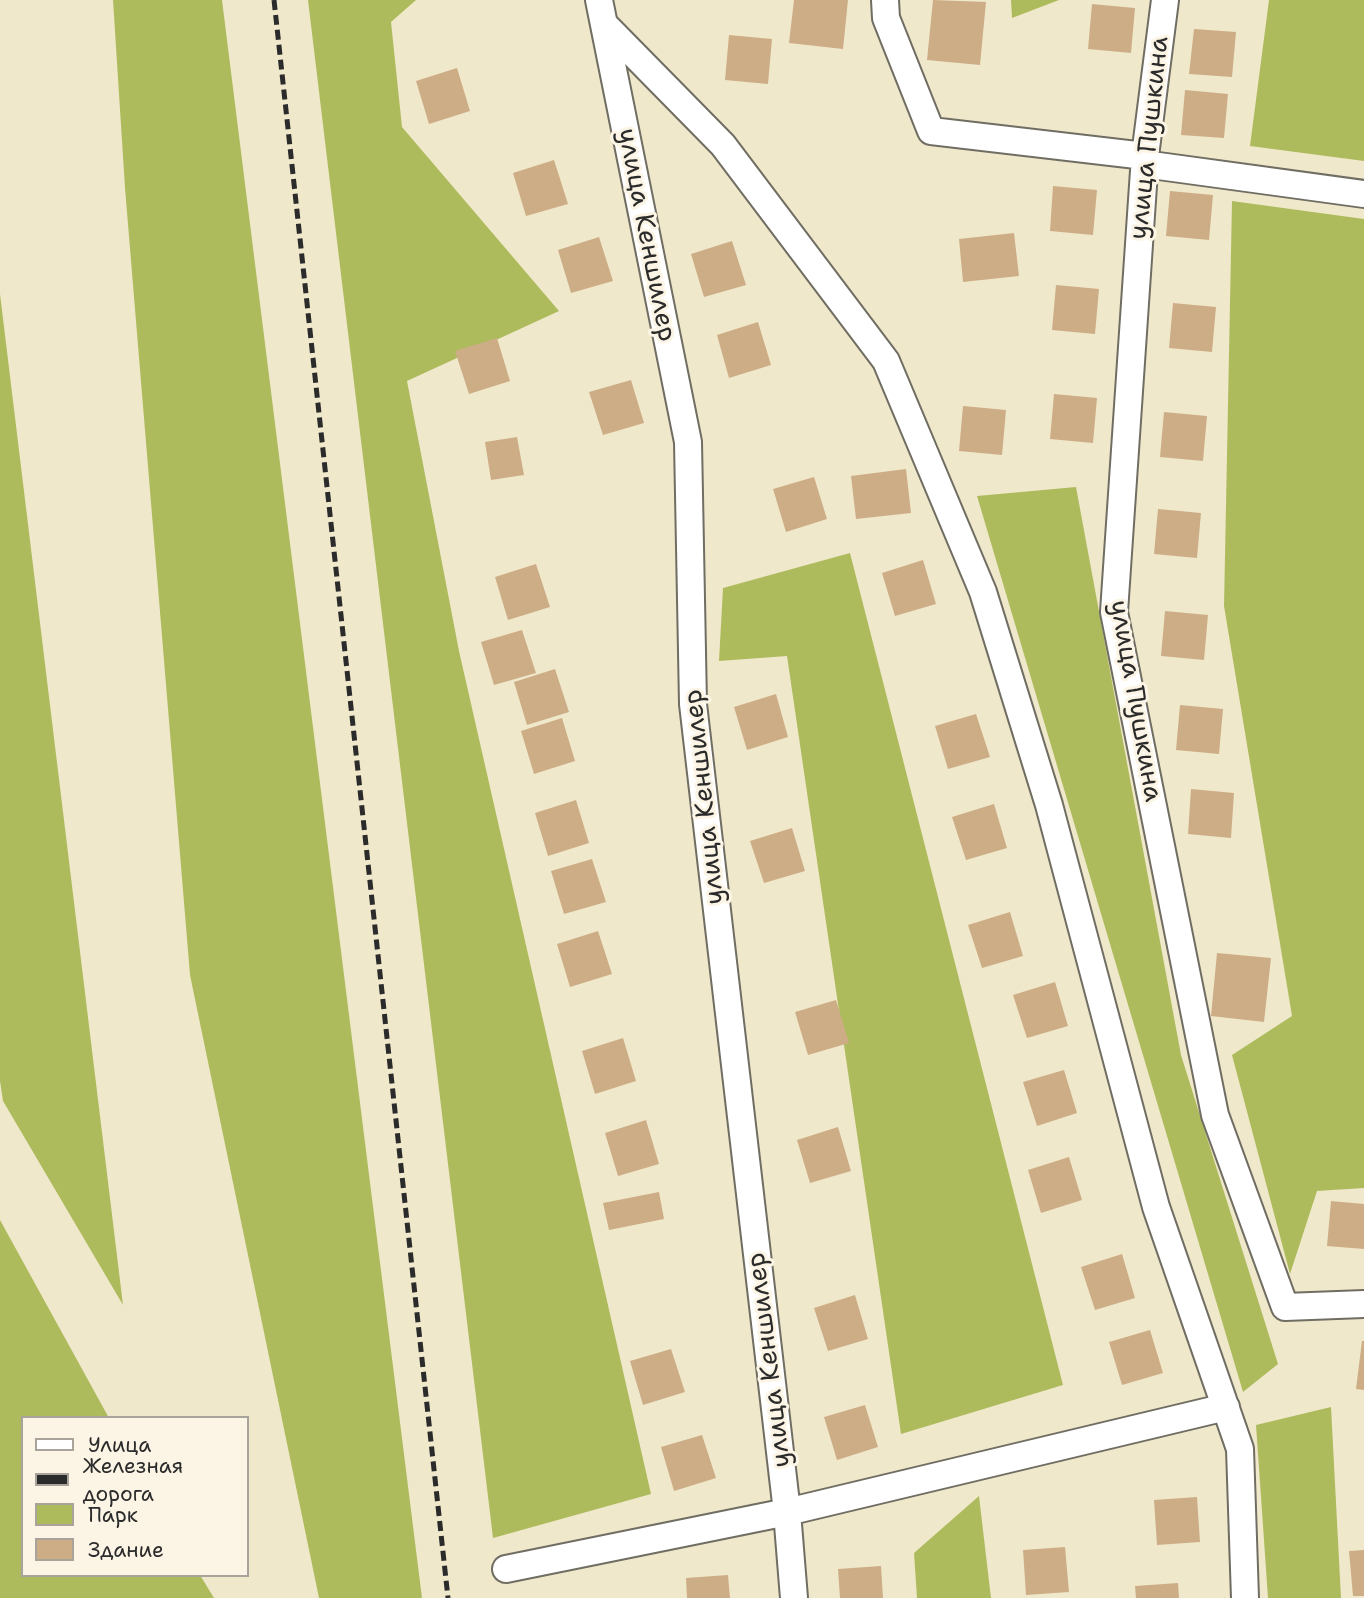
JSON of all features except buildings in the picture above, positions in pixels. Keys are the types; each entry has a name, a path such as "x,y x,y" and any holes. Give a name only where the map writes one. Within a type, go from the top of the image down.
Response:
{"street":[{"path":"885,0 886,18 931,131 1145,160 1364,194"},
{"name":"улица Пушкина","path":"1165,0 1145,160 1114,612 1214,1115 1285,1307 1364,1304"},
{"path":"601,12 723,145 886,361 983,592 1049,805 1156,1207 1240,1449 1245,1598"},
{"name":"улица Кеншилер","path":"601,12 688,442 693,704 788,1512 794,1598"},
{"path":"506,1569 788,1512 1226,1406"}],"green space":[{"path":"113,0 222,0 422,1598 319,1598 190,975 125,188"},
{"path":"308,0 416,0 391,22 402,127 559,311 407,381 459,651 651,1494 493,1538"},
{"path":"1011,0 1059,0 1012,18"},
{"path":"1269,0 1364,0 1364,161 1250,146"},
{"path":"1232,201 1364,219 1364,1188 1317,1191 1290,1274 1232,1055 1292,1016 1224,606"},
{"path":"0,294 123,1305 3,1101 0,1081"},
{"path":"1076,487 1181,1055 1278,1364 1243,1392 977,496"},
{"path":"850,553 1063,1385 901,1434 787,656 719,661 723,588"},
{"path":"0,1220 108,1416 21,1416 21,1577 201,1577 214,1598 0,1598"},
{"path":"1331,1407 1341,1598 1268,1598 1256,1425"},
{"path":"979,1496 991,1598 917,1598 914,1553"}],"railway":[{"path":"274,0 448,1598"}]}
